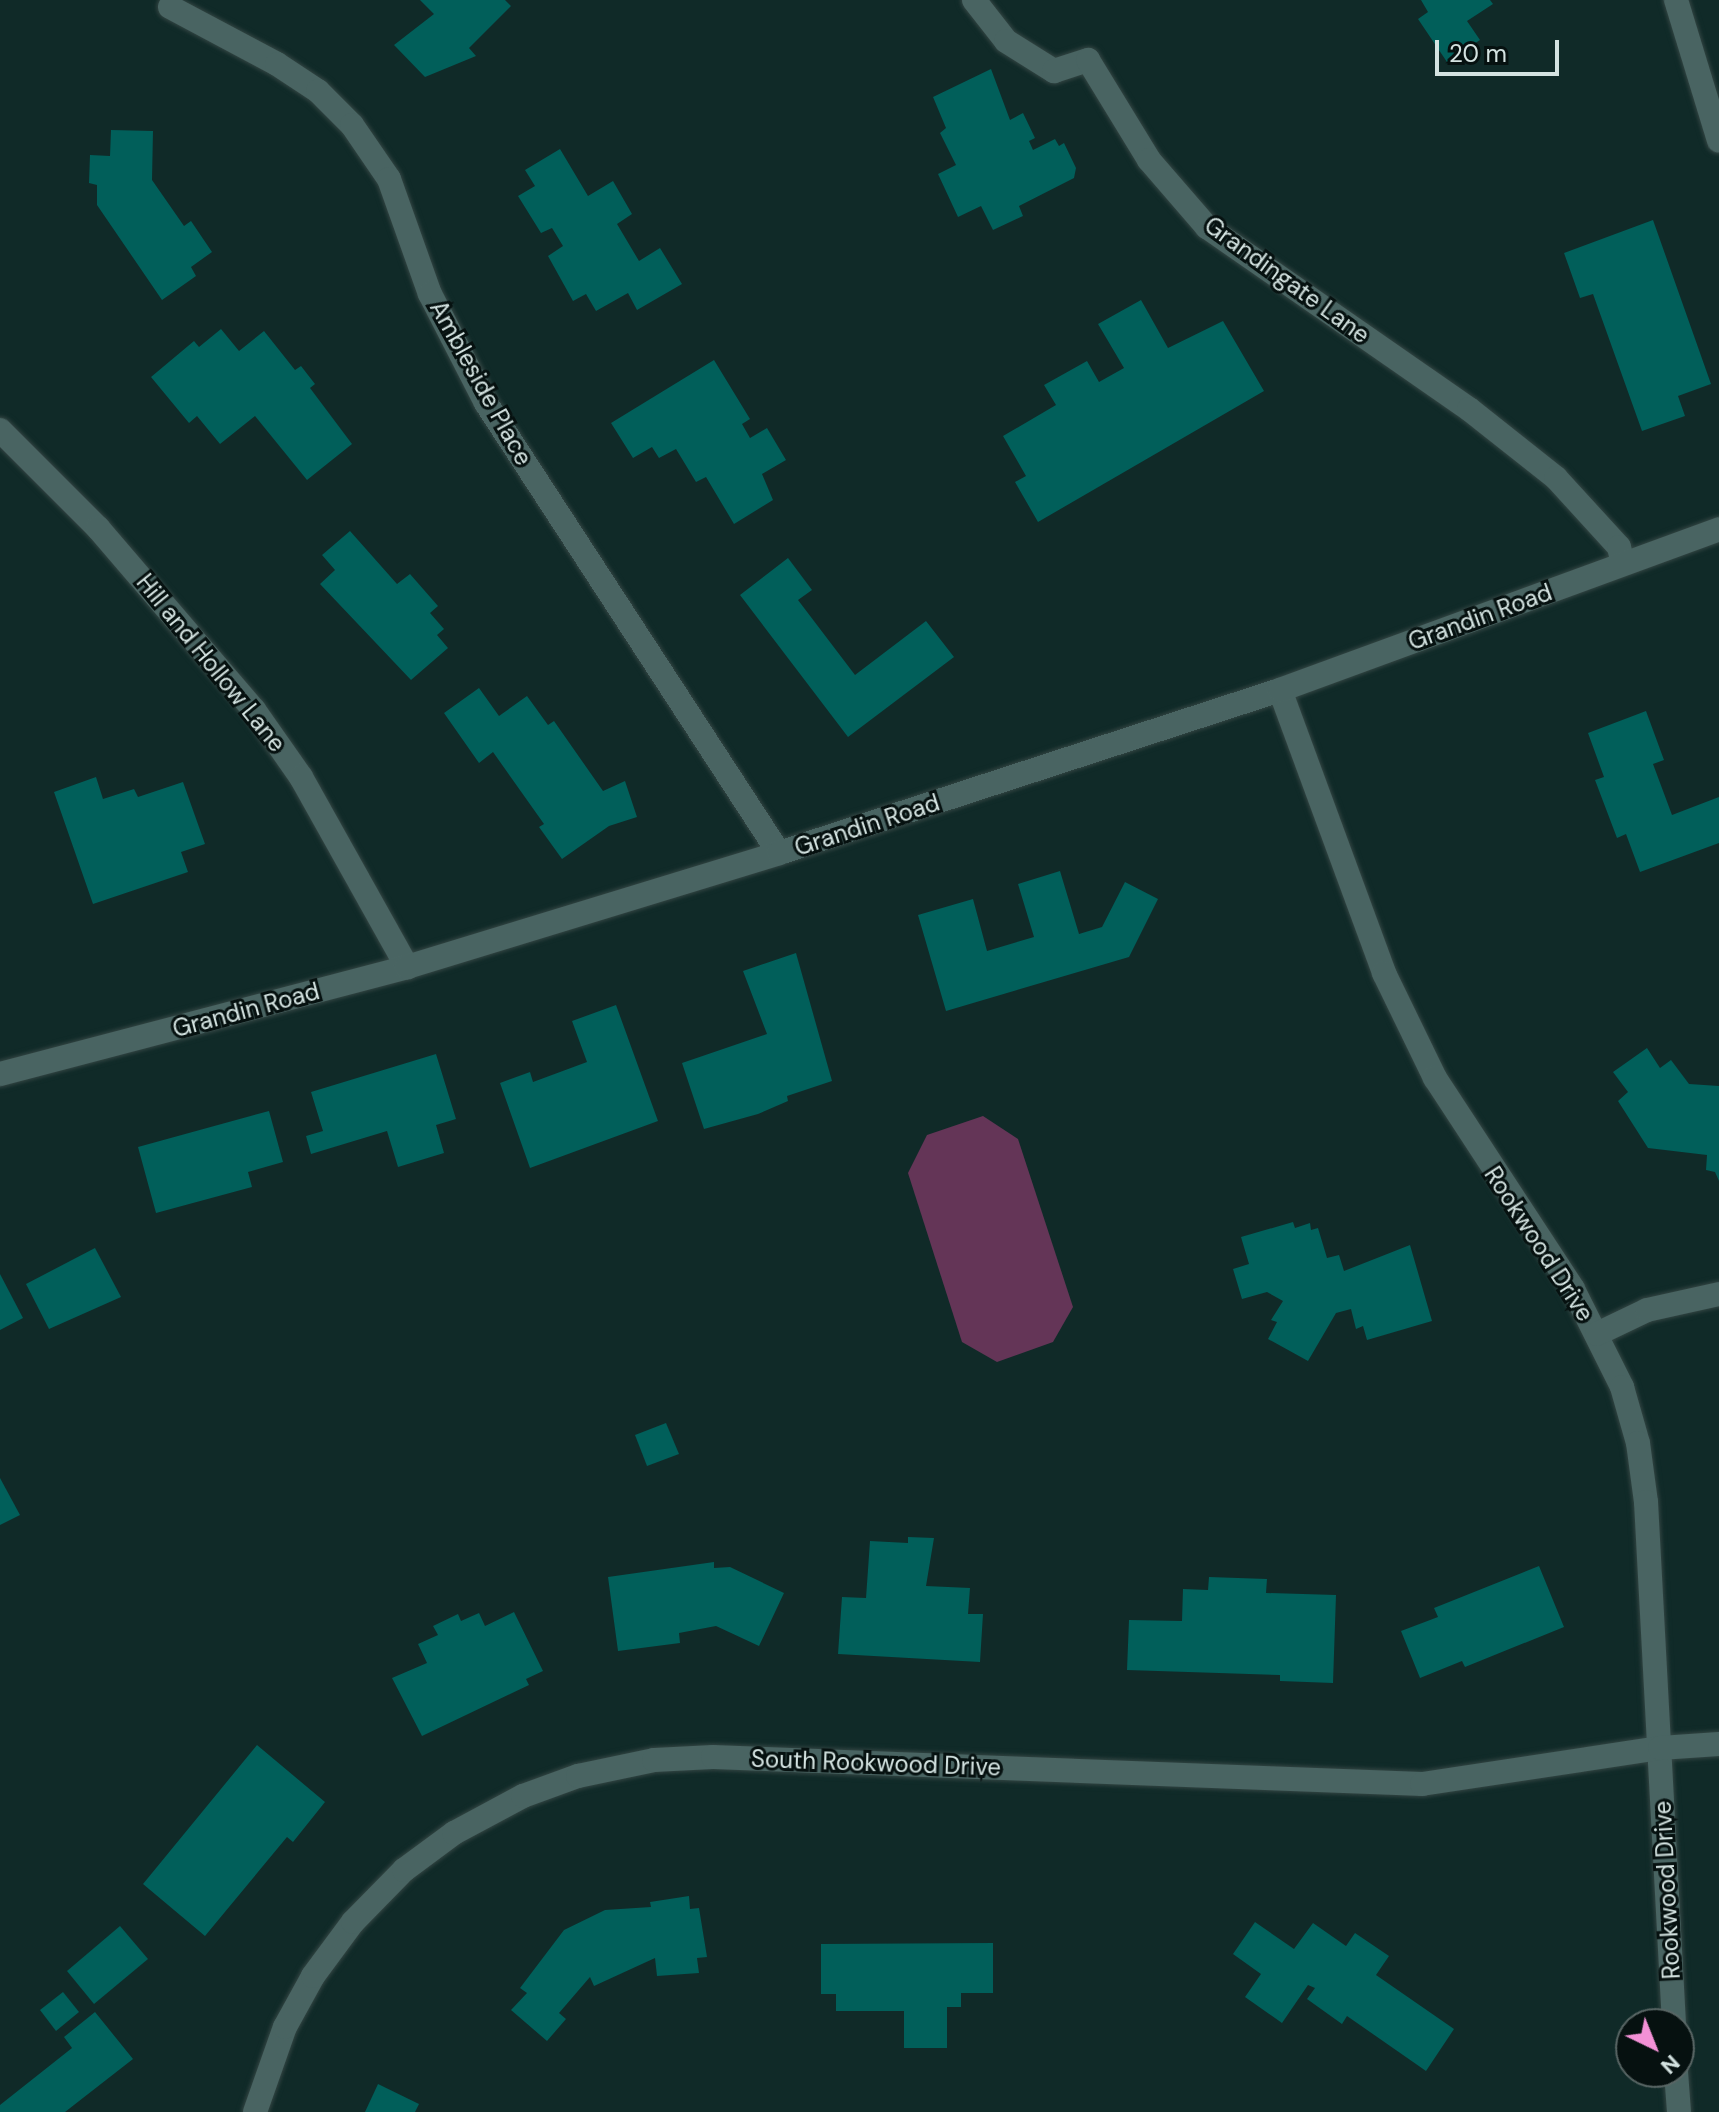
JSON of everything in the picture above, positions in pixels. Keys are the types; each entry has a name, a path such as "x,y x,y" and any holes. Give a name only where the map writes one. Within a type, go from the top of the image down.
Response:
{"street":[{"name":"Grandingate Lane","path":"974,0 1006,41 1054,71 1088,60 1149,160 1207,227 1469,409 1556,478 1619,547 1623,564"},
{"path":"1676,0 1719,141"},
{"name":"Ambleside Place","path":"170,7 277,64 318,91 352,125 389,179 430,294 486,403 779,853"},
{"name":"Hill and Hollow Lane","path":"0,430 98,528 254,710 301,777 407,967"},
{"name":"Grandin Road","path":"0,1074 407,967 779,853 1280,690 1719,529"},
{"name":"Rookwood Drive","path":"1280,690 1384,973 1435,1078 1573,1289 1622,1387 1638,1443 1660,1748 1673,2008"},
{"path":"1597,1334 1647,1310 1719,1294"},
{"name":"South Rookwood Drive","path":"255,2112 285,2027 313,1976 353,1922 404,1870 454,1833 523,1796 578,1776 654,1760 713,1757 1422,1784 1660,1748 1719,1744"},
{"path":"1677,2088 1679,2112"}],"shaded area":[{"path":"983,1116 1018,1139 1073,1307 1053,1342 997,1362 962,1342 908,1173 927,1135"}],"building":[{"path":"420,0 505,0 511,6 469,48 476,56 425,77 394,45 434,14"},
{"path":"1421,0 1490,0 1493,4 1467,21 1480,40 1447,62 1418,19 1428,12"},
{"path":"991,69 1010,120 1023,113 1035,138 1029,141 1033,150 1055,139 1059,146 1064,143 1076,168 1074,178 1019,206 1023,216 993,230 981,206 958,217 938,174 956,165 940,133 946,128 933,97"},
{"path":"111,130 153,131 152,180 184,226 191,221 212,252 191,267 196,276 162,300 97,205 97,185 89,183 90,155 110,156"},
{"path":"560,149 588,196 613,181 632,214 617,224 639,261 660,248 682,284 637,310 628,293 596,311 586,294 573,301 548,256 563,246 552,228 541,233 518,196 535,186 525,170"},
{"path":"1653,220 1711,384 1678,396 1685,416 1642,431 1593,294 1580,298 1564,253"},
{"path":"1141,300 1168,348 1223,321 1264,391 1038,522 1015,482 1026,476 1003,436 1056,405 1044,385 1087,361 1099,382 1124,368 1098,324"},
{"path":"221,329 239,351 264,331 295,370 301,366 315,384 310,388 352,444 307,480 255,416 220,444 197,416 189,423 151,377 194,341 199,347"},
{"path":"714,360 750,419 742,424 750,438 767,428 786,460 762,474 773,500 734,524 706,477 696,482 676,449 659,458 652,447 633,458 611,423"},
{"path":"350,531 397,584 410,574 438,606 430,613 444,629 437,635 448,648 411,680 320,584 335,570 322,555"},
{"path":"788,558 812,590 798,600 855,675 926,621 954,657 848,737 740,595"},
{"path":"479,688 499,716 527,696 548,725 554,721 603,791 625,781 637,817 609,826 562,859 539,827 544,824 493,752 479,763 444,713"},
{"path":"1646,711 1664,760 1653,764 1672,815 1719,797 1719,843 1640,872 1626,834 1617,838 1595,780 1604,777 1588,733"},
{"path":"96,777 103,799 134,789 138,797 183,782 205,844 181,852 188,872 93,904 54,792"},
{"path":"1060,871 1079,934 1102,927 1125,882 1158,899 1129,957 946,1011 918,915 973,899 987,951 1034,937 1018,884"},
{"path":"796,953 832,1081 787,1096 788,1101 758,1114 704,1129 682,1063 767,1034 743,971"},
{"path":"616,1005 658,1121 530,1168 500,1083 530,1072 533,1082 587,1062 572,1021"},
{"path":"1647,1048 1660,1068 1671,1060 1689,1084 1719,1086 1719,1181 1715,1172 1706,1170 1707,1155 1648,1148 1618,1101 1628,1092 1613,1072"},
{"path":"436,1054 456,1119 436,1125 444,1153 398,1167 387,1131 311,1154 306,1136 323,1131 311,1092"},
{"path":"269,1111 283,1162 248,1172 252,1187 156,1213 138,1147"},
{"path":"1293,1222 1295,1228 1310,1223 1311,1230 1318,1228 1327,1258 1339,1255 1344,1271 1410,1245 1432,1321 1367,1340 1363,1326 1356,1329 1351,1309 1336,1313 1308,1361 1268,1339 1277,1322 1271,1320 1283,1301 1267,1292 1242,1299 1233,1269 1249,1264 1241,1237"},
{"path":"95,1248 121,1297 49,1329 26,1284"},
{"path":"0,1274 23,1318 0,1330"},
{"path":"666,1423 679,1454 647,1466 635,1435"},
{"path":"0,1478 20,1515 0,1525"},
{"path":"908,1537 934,1538 926,1586 970,1588 968,1614 983,1614 980,1662 838,1654 842,1597 866,1598 870,1541 908,1543"},
{"path":"714,1562 714,1568 730,1567 784,1593 759,1646 716,1626 679,1633 680,1643 618,1651 608,1577"},
{"path":"1539,1566 1564,1627 1465,1667 1462,1661 1420,1678 1401,1631 1438,1617 1434,1608"},
{"path":"1209,1577 1267,1579 1266,1593 1336,1595 1333,1683 1280,1681 1280,1675 1127,1670 1129,1620 1182,1621 1183,1589 1208,1590"},
{"path":"514,1612 543,1671 526,1679 529,1685 422,1736 392,1678 427,1663 418,1644 438,1635 433,1626 458,1614 461,1621 479,1613 485,1626"},
{"path":"257,1745 325,1802 293,1842 287,1837 205,1936 143,1884"},
{"path":"689,1896 690,1909 699,1908 707,1957 697,1958 699,1973 657,1976 655,1958 594,1986 590,1977 559,2013 566,2019 547,2041 511,2010 527,1993 520,1988 564,1930 605,1910 651,1907 650,1902"},
{"path":"1255,1922 1294,1949 1313,1923 1346,1946 1355,1933 1389,1956 1376,1975 1454,2029 1426,2071 1347,2016 1342,2024 1307,1999 1315,1988 1308,1985 1282,2023 1245,1997 1261,1974 1233,1954"},
{"path":"120,1926 148,1959 94,2004 67,1971"},
{"path":"993,1943 993,1993 961,1993 961,2007 947,2007 947,2048 904,2048 904,2011 836,2011 836,1994 821,1994 821,1944"},
{"path":"63,1992 79,2012 56,2031 40,2010"},
{"path":"95,2012 133,2059 65,2112 0,2112 0,2105 72,2048 64,2037"},
{"path":"378,2084 419,2104 415,2112 365,2112"}]}
